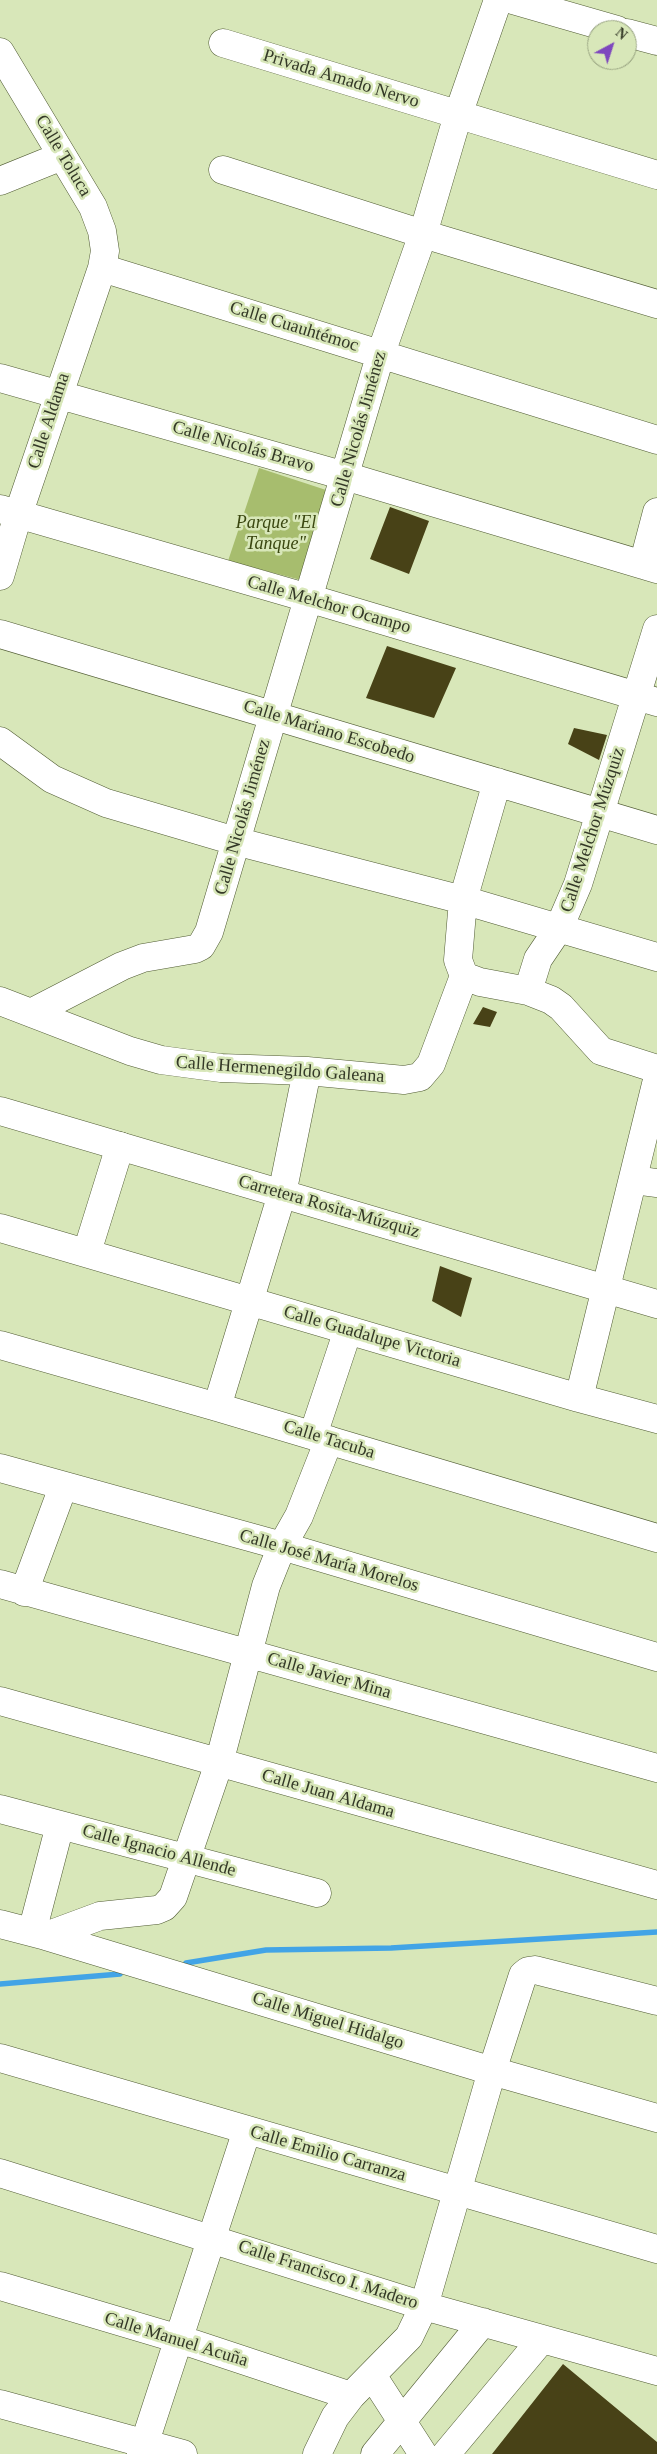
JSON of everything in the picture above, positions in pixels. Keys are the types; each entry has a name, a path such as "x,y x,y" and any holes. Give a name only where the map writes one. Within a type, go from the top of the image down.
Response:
{"street":[{"name":"Calle Nicolás Jiménez","path":"31,1013 122,966 143,958 201,946 209,932 381,353 423,234 458,115 498,0"},
{"path":"513,0 587,21"},
{"path":"637,36 657,41"},
{"name":"Privada Amado Nervo","path":"223,43 657,175"},
{"name":"Calle Toluca","path":"0,52 93,207 102,231 106,251 102,268"},
{"path":"0,181 62,156"},
{"path":"223,170 423,234 657,304"},
{"name":"Calle Cuauhtémoc","path":"102,268 657,440"},
{"name":"Calle Aldama","path":"0,576 9,512 58,395 102,268"},
{"name":"Calle Nicolás Bravo","path":"0,378 345,476 650,567"},
{"name":"Calle Melchor Ocampo","path":"9,512 308,598 646,699"},
{"path":"650,567 657,512"},
{"name":"Calle Melchor Múzquiz","path":"528,991 538,959 559,928 578,884 601,812 646,699 657,629"},
{"name":"Calle Mariano Escobedo","path":"0,634 657,830"},
{"path":"0,741 30,765 75,791 106,803 235,841 463,900 657,957"},
{"path":"497,782 463,900 458,960 464,976 480,982 528,991 550,1000 561,1007 601,1051 657,1069"},
{"name":"Calle Hermenegildo Galeana","path":"0,1001 130,1051 161,1060 222,1068 307,1071 404,1080 420,1077 431,1064 464,976"},
{"path":"217,1406 282,1194 307,1071"},
{"path":"579,1398 607,1289 645,1182 657,1080"},
{"name":"Carretera Rosita-Múzquiz","path":"0,1111 657,1304"},
{"path":"87,1252 120,1146"},
{"name":"Calle Guadalupe Victoria","path":"0,1228 579,1398 657,1419"},
{"path":"60,1825 38,1934 100,1916 157,1910 164,1907 172,1897 219,1763 266,1586 282,1546 299,1516 348,1330"},
{"name":"Calle Tacuba","path":"0,1344 217,1406 657,1538"},
{"name":"Calle José María Morelos","path":"0,1468 62,1487 282,1546 657,1657"},
{"path":"12,1588 62,1487"},
{"name":"Calle Javier Mina","path":"12,1588 657,1768"},
{"name":"Calle Juan Aldama","path":"0,1701 657,1885"},
{"name":"Calle Ignacio Allende","path":"0,1809 317,1893"},
{"name":"Calle Miguel Hidalgo","path":"0,1924 492,2071 657,2118"},
{"path":"317,2454 335,2417 351,2396 409,2337 424,2306 520,1980 528,1971 535,1970 657,2001"},
{"name":"Calle Emilio Carranza","path":"0,2058 657,2249"},
{"path":"143,2449 246,2130"},
{"name":"Calle Francisco I. Madero","path":"0,2173 424,2306 657,2371"},
{"name":"Calle Manuel Acuña","path":"0,2286 179,2339 351,2396"},
{"path":"375,2454 483,2322"},
{"path":"446,2454 542,2339"},
{"path":"372,2375 423,2454"},
{"path":"0,2404 143,2449 183,2454"}],"green space":[{"name":"Parque \"El Tanque\"","path":"259,468 326,490 301,580 228,561"}],"building":[{"path":"390,507 429,521 409,574 370,559"},
{"path":"387,646 456,668 434,718 366,698"},
{"path":"574,728 607,735 599,760 568,744"},
{"path":"483,1007 497,1012 490,1027 473,1024"},
{"path":"440,1266 472,1278 461,1317 432,1301"},
{"path":"563,2364 657,2442 657,2454 492,2454"}],"waterway":[{"path":"186,1963 266,1950 391,1948 657,1932"},
{"path":"0,1984 120,1974"}]}
